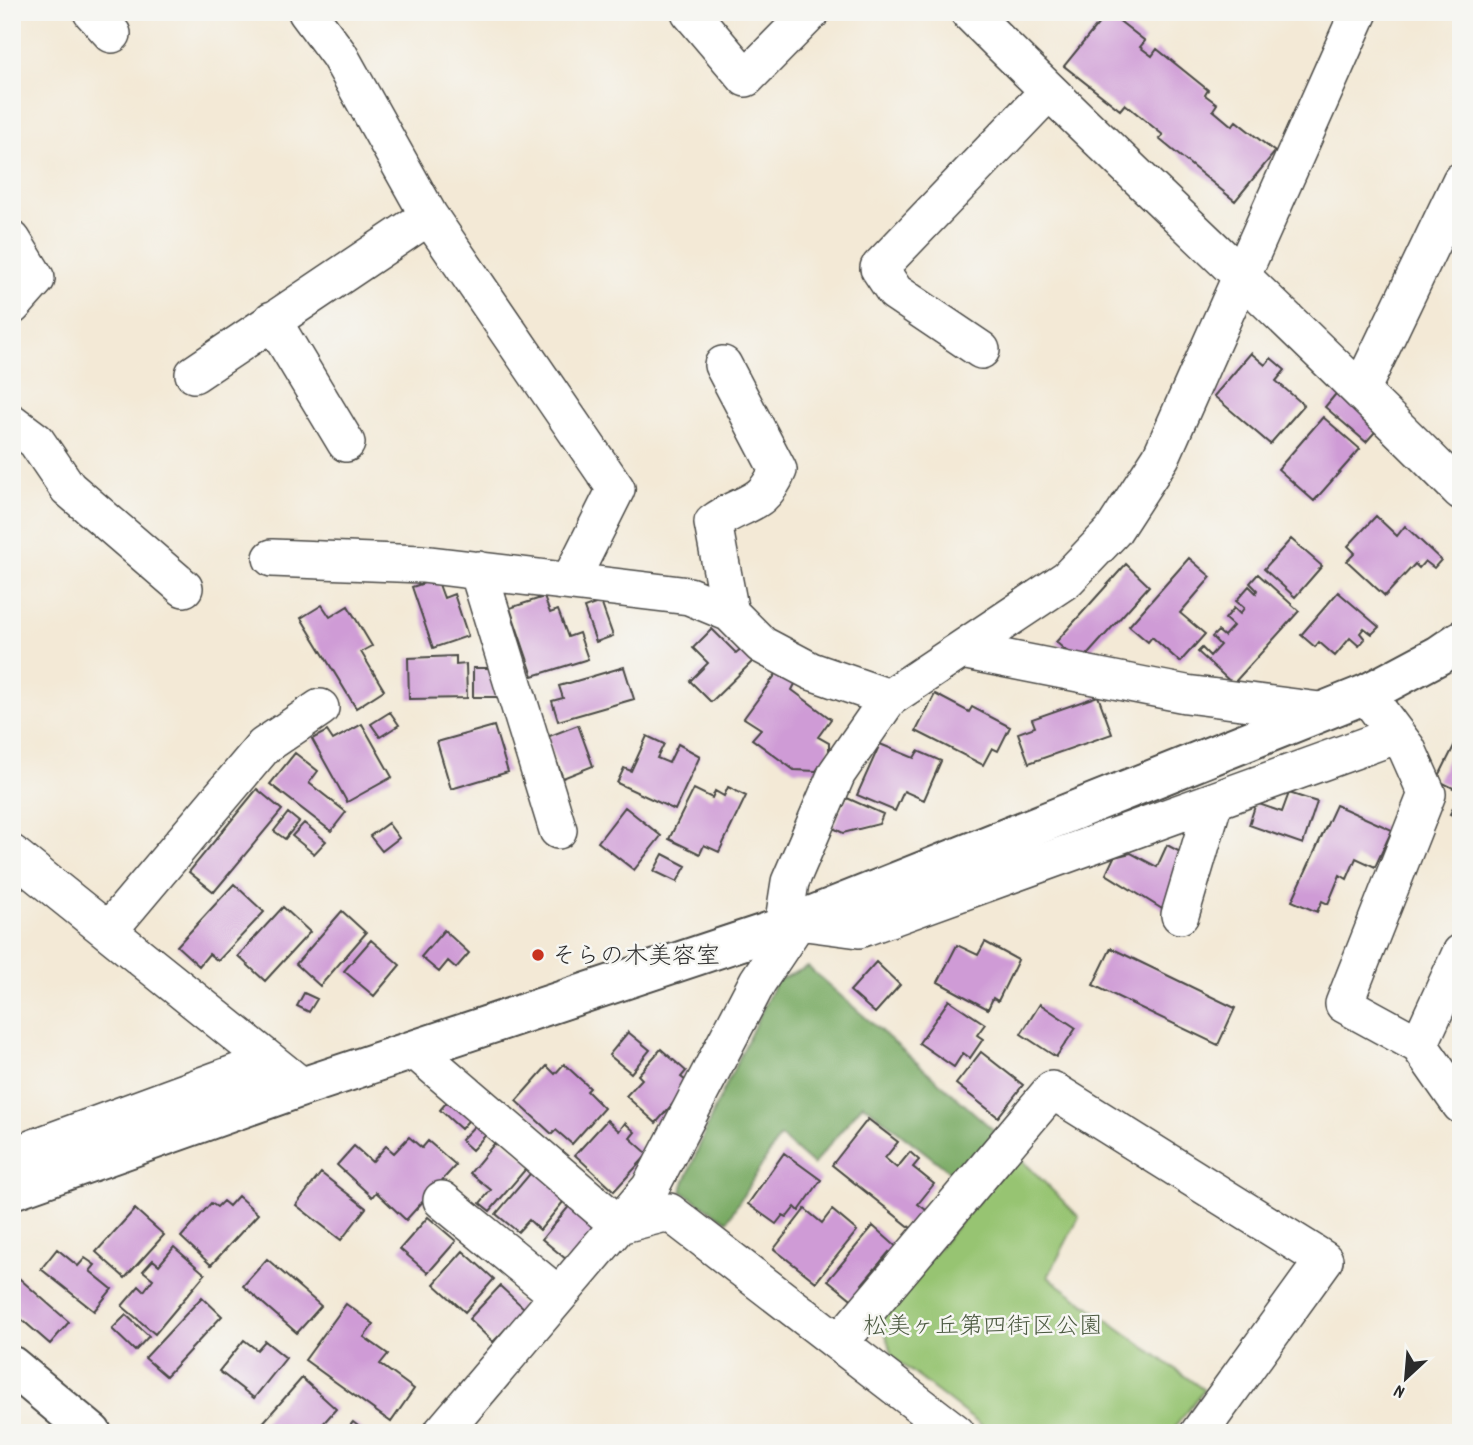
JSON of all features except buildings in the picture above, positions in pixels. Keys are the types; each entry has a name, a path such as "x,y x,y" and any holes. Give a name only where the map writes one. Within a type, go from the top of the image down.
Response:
{"street":[{"path":"307,12 339,55 429,216 615,489 570,581"},
{"path":"690,12 746,78 811,12"},
{"path":"969,12 1241,272 1461,491"},
{"path":"442,1433 650,1188 790,924 790,882 836,773 889,698 1067,579 1113,531 1161,457 1241,272 1359,12"},
{"path":"981,350 895,292 879,268 1049,91"},
{"path":"1361,390 1461,181"},
{"path":"194,374 429,216"},
{"path":"12,240 36,279 12,306"},
{"path":"272,320 346,443"},
{"path":"723,365 778,470 765,496 726,513 713,523 730,612"},
{"path":"12,422 36,442 68,488 184,588"},
{"path":"272,558 422,564 689,596 730,612 762,645 811,671 889,698"},
{"path":"478,570 558,830"},
{"path":"12,1189 302,1087 790,924 1366,694 1439,655 1461,640"},
{"path":"962,650 1186,694 1320,712"},
{"path":"1366,694 1407,749 1427,794 1344,1004 1419,1045 1461,1105"},
{"path":"108,931 264,746 320,708"},
{"path":"790,924 859,929 1396,735"},
{"path":"1180,915 1214,801"},
{"path":"12,854 302,1087"},
{"path":"1419,1045 1461,953"},
{"path":"416,1051 619,1225"},
{"path":"12,1156 269,1061"},
{"path":"839,1343 1052,1090 1324,1260 1199,1433"},
{"path":"442,1200 558,1295"},
{"path":"619,1225 669,1212 956,1433"},
{"path":"12,1366 92,1433"}],"green space":[{"path":"808,967 996,1132 958,1178 863,1104 813,1165 780,1136 727,1221 681,1191 714,1110 776,981"},
{"name":"松美ヶ丘第四街区公園","path":"1017,1155 1079,1217 1048,1277 1204,1390 1170,1433 991,1433 892,1357 881,1316"}],"place":[{"name":"そらの木美容室","path":"538,955"}]}
